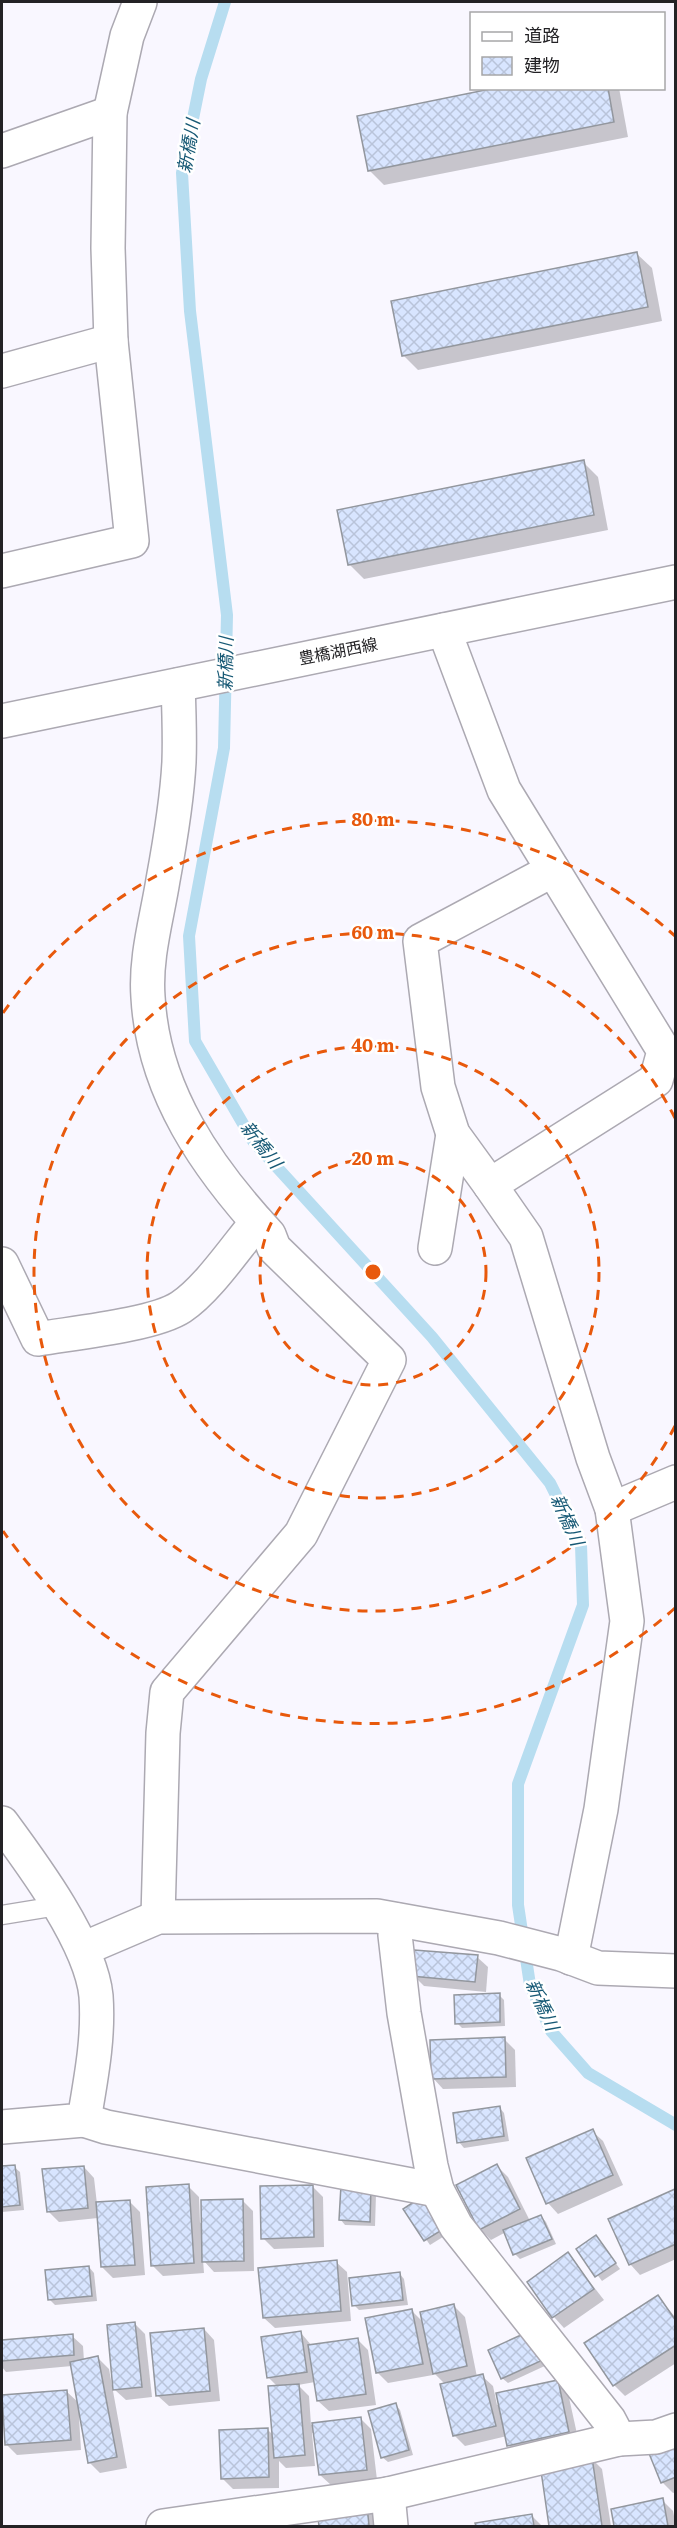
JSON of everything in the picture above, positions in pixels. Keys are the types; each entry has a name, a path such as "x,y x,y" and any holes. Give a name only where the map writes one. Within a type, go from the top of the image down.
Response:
{"street":[{"path":"2,571 132,541 111,341 108,248 110,113 127,36 140,2"},
{"path":"2,151 110,113"},
{"path":"2,371 111,341"},
{"name":"豊橋湖西線","path":"2,721 675,582"},
{"path":"444,630 504,790 664,1052 656,1080 490,1185"},
{"path":"158,1917 163,1733 167,1692 301,1534 389,1360 274,1248 269,1235 207,1160 180,1115 156,1052 148,996 150,947 163,879 179,764 183,684"},
{"path":"553,870 420,940 438,1087 453,1134 526,1237 593,1458 612,1509 627,1621 601,1809 566,1956"},
{"path":"435,1248 453,1134"},
{"path":"2,1264 38,1339 156,1318 179,1308 194,1297 257,1222"},
{"path":"612,1509 675,1482"},
{"path":"2,1823 35,1868 83,1949 95,1993 97,2036 84,2120"},
{"path":"83,1949 158,1917 377,1916 500,1938 566,1956 598,1968 675,1971"},
{"path":"397,1920 395,1935 404,2013 437,2190 456,2226 609,2420 620,2439"},
{"path":"2,2127 84,2120 106,2127 437,2190"},
{"path":"163,2526 388,2494 620,2439 656,2437 675,2430"},
{"path":"388,2494 391,2526"}],"lane":[{"path":"2,1915 57,1906"}],"building":[{"path":"485,90 608,90 614,122 368,171 357,116"},
{"path":"637,252 648,307 402,356 391,301"},
{"path":"584,460 594,515 348,565 337,510"},
{"path":"414,1950 478,1955 475,1982 411,1976"},
{"path":"500,1993 500,2022 455,2024 454,1995"},
{"path":"505,2037 506,2077 431,2079 430,2040"},
{"path":"500,2106 504,2136 457,2143 453,2113"},
{"path":"593,2129 613,2175 546,2204 526,2158"},
{"path":"497,2164 520,2209 479,2230 456,2185"},
{"path":"15,2165 20,2205 2,2207 2,2166"},
{"path":"84,2166 88,2208 47,2212 42,2169"},
{"path":"189,2184 194,2263 151,2266 146,2187"},
{"path":"313,2185 314,2237 261,2239 260,2186"},
{"path":"341,2185 371,2187 370,2222 339,2220"},
{"path":"675,2189 676,2244 629,2265 608,2219"},
{"path":"429,2192 450,2225 424,2241 403,2209"},
{"path":"243,2199 244,2261 202,2262 201,2200"},
{"path":"130,2200 135,2265 101,2267 96,2202"},
{"path":"541,2215 552,2239 513,2255 503,2230"},
{"path":"596,2235 616,2263 595,2277 576,2249"},
{"path":"568,2252 594,2289 552,2318 527,2282"},
{"path":"337,2260 341,2311 263,2318 258,2268"},
{"path":"89,2266 92,2296 48,2300 45,2270"},
{"path":"400,2272 403,2300 352,2306 349,2278"},
{"path":"658,2295 676,2321 676,2345 613,2386 584,2343"},
{"path":"454,2304 467,2366 433,2374 420,2312"},
{"path":"412,2309 423,2364 376,2373 365,2318"},
{"path":"135,2322 142,2387 113,2390 107,2325"},
{"path":"204,2328 210,2391 156,2396 150,2333"},
{"path":"532,2330 545,2359 501,2379 488,2350"},
{"path":"301,2331 307,2372 267,2378 261,2337"},
{"path":"73,2334 74,2355 2,2361 2,2340"},
{"path":"358,2338 366,2394 317,2401 308,2345"},
{"path":"98,2356 117,2457 88,2463 70,2362"},
{"path":"483,2374 496,2426 453,2436 440,2384"},
{"path":"558,2380 569,2432 507,2446 496,2393"},
{"path":"299,2384 305,2455 274,2458 268,2386"},
{"path":"67,2390 71,2440 5,2445 2,2395"},
{"path":"396,2403 409,2450 381,2458 368,2411"},
{"path":"361,2417 367,2470 319,2475 312,2423"},
{"path":"268,2428 269,2477 221,2479 219,2430"},
{"path":"676,2440 676,2477 661,2483 648,2451"},
{"path":"592,2457 602,2526 549,2526 540,2464"},
{"path":"663,2498 668,2526 614,2526 611,2509"},
{"path":"367,2505 369,2526 319,2526 317,2511"},
{"path":"532,2514 534,2526 476,2526 475,2523"}],"waterway":[{"name":"新橋川","path":"225,2 201,79 182,173 190,311 227,615 224,748 189,936 195,1041 253,1141 432,1337 550,1483 581,1545 583,1605 518,1784 518,1905 530,1985 551,2031 588,2073 676,2125"}]}
